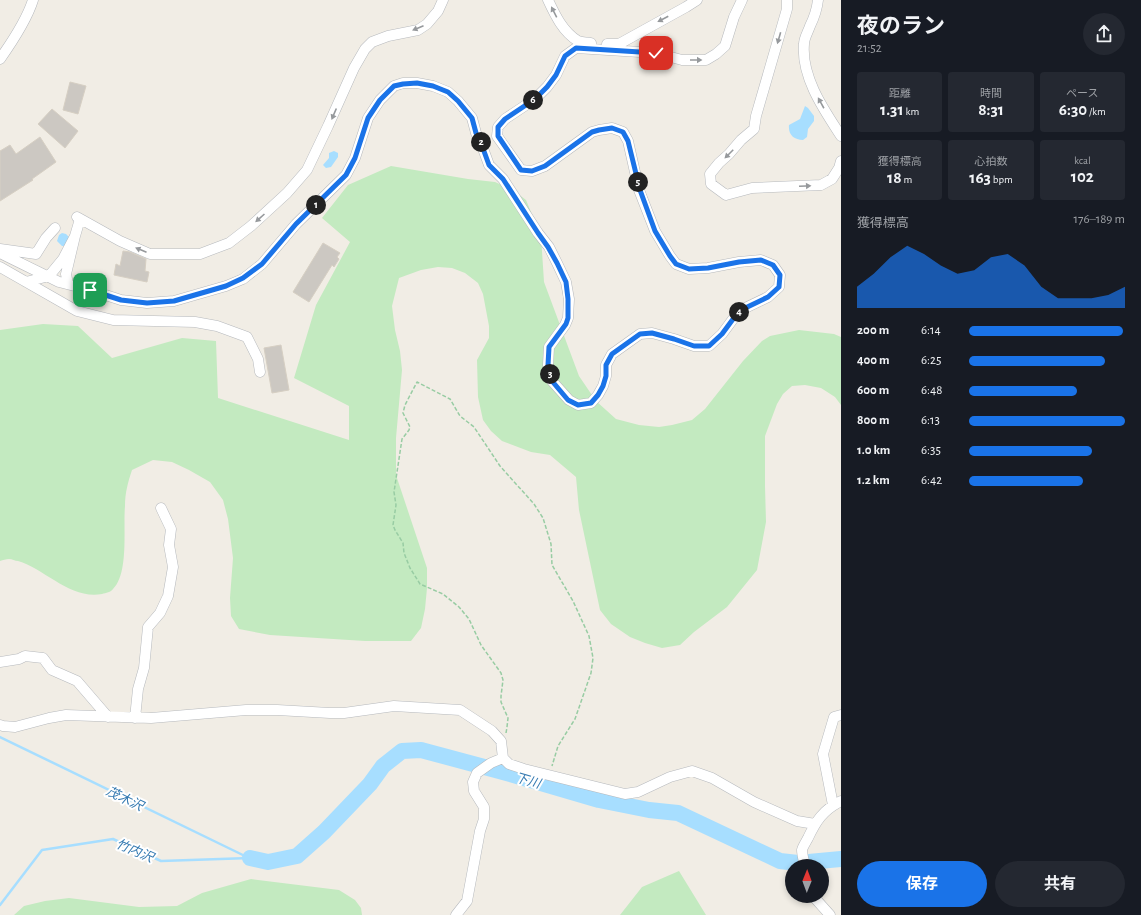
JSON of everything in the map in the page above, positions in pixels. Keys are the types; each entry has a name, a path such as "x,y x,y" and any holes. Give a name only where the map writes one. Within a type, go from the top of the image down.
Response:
{"street":[{"path":"0,59 8,48 30,9 33,0"},
{"path":"68,284 66,274 78,218 120,241 150,254 200,254 229,243 251,226 287,193 307,170 354,68 365,49 372,42 388,36 418,30 427,24 438,11 443,0"},
{"path":"548,0 556,17 567,32 579,42 619,44 697,0"},
{"path":"0,253 60,282 121,300 147,303 174,301 226,286 243,278 262,264 296,224 346,175 355,158 368,118 380,100 394,86 417,83 433,86 448,92 458,101 472,118 476,133 489,165 503,179 557,263 566,282 568,318 566,324 549,347 548,365 552,381 568,400 578,405 591,403 603,386 606,376 606,365 612,354 640,334 652,333 694,346 709,346 722,334 739,311 768,297 779,287 780,275 773,265 761,260 739,262 708,268 689,269 676,264 655,231 640,190 628,141 623,132 612,128 592,132 545,166 532,171 521,170 498,136 498,127 505,119 535,99 547,87 556,75 565,56 576,48 656,53 682,60 706,60 725,46 734,17 742,0"},
{"path":"787,0 787,9 756,116 754,129 741,140 710,174 711,184 726,195 752,188 821,185 832,179 839,168 841,161"},
{"path":"818,0 813,20 804,43 805,65 810,83 832,123 841,136"},
{"path":"2,269 25,265 36,254 46,238 55,228"},
{"path":"26,282 49,276 63,259 75,236"},
{"path":"0,249 36,254"},
{"path":"2,269 77,311 113,320 194,322 217,326 247,337 258,359 260,372"},
{"path":"135,718 138,689 144,668 148,627 160,613 168,596 173,568 170,545 171,529 161,508"},
{"path":"0,662 20,659 25,656 43,658 52,670 77,681 108,717"},
{"path":"0,725 14,728 49,718 66,715 151,718 231,711 277,710 344,713 394,706 460,710 492,731 501,741 502,758 509,764 550,776 625,794 638,792 670,777 692,771 712,778 754,802 798,821 815,824"},
{"path":"804,859 802,850 819,817 837,803 823,754 834,717 841,715"},
{"path":"456,915 467,901 480,831 484,818 484,807 474,791 473,782 477,773 491,763 502,758"},
{"path":"819,903 830,915"}],"path":[{"path":"501,741 506,732 508,718 501,702 503,680 501,673 481,645 469,619 459,607 443,594 420,584 410,568 404,553 403,542 393,525 396,505 394,492 402,439 410,427 403,413 405,405 417,382 450,399 460,416 474,427 500,466 534,504 543,518 552,544 552,565 573,601 589,636 593,658 591,673 575,719 558,746 550,776"}],"green space":[{"path":"391,166 495,182 513,190 526,200 541,236 544,282 579,376 596,401 616,419 639,425 659,427 692,420 705,409 743,361 762,341 770,336 799,330 834,334 841,337 841,405 835,397 821,388 805,385 792,386 783,394 777,404 765,436 766,522 757,570 727,607 694,632 680,645 662,648 645,643 630,637 611,624 600,610 579,510 576,477 550,455 531,452 502,441 491,431 483,420 478,397 477,360 489,338 489,326 483,294 478,283 465,273 452,268 438,267 421,270 399,278 392,306 402,370 396,438 396,475 427,568 425,609 421,628 411,641 365,641 270,635 239,629 231,616 230,598 233,558 228,519 223,500 210,482 172,462 153,460 132,470 126,497 123,562 118,582 111,591 91,595 58,583 38,570 18,561 6,559 0,561 0,330 43,324 78,326 112,358 182,338 216,341 218,398 349,440 349,406 294,378 316,305 350,242 322,218 348,185"},
{"path":"679,871 706,915 620,915 642,887"},
{"path":"251,879 339,890 355,900 361,908 362,915 14,915 24,906 45,901 69,898 139,907 177,906 202,893"}],"water":[{"path":"805,106 814,116 814,121 808,129 807,137 800,140 792,136 789,125 800,119"},
{"path":"334,151 338,153 338,157 331,167 326,168 323,165 329,158 329,153"},
{"path":"62,233 69,237 66,246 62,246 57,241 59,235"}],"building":[{"path":"70,82 86,86 78,114 63,110"},
{"path":"52,109 78,131 65,148 38,124"},
{"path":"40,137 56,162 32,179 33,180 0,201 0,151 10,145 16,154"},
{"path":"323,243 340,253 337,257 339,259 334,267 332,265 309,302 293,292"},
{"path":"123,251 130,252 146,259 145,271 149,272 147,282 114,275 116,264 120,266"},
{"path":"281,345 289,390 272,393 264,348"}],"waterway":[{"name":"茂木沢","path":"0,737 249,858"},
{"name":"下川","path":"250,858 268,862 297,856 324,832 370,784 383,766 402,751 421,750 599,800 649,810 678,813 780,861 798,863 841,859"},
{"name":"竹内沢","path":"0,905 42,850 113,839 161,861 250,858"}],"route":[{"path":"90,290 121,300 147,303 174,301 226,286 243,278 262,264 296,224 346,175 355,158 368,118 387,92 394,86 403,84 417,83 433,86 448,92 458,101 472,118 476,133 489,165 503,179 557,263 566,282 568,318 566,324 549,347 548,365 552,381 568,400 578,405 591,403 603,386 606,376 606,365 612,354 640,334 652,333 694,346 709,346 722,334 739,311 768,297 779,287 780,275 773,265 761,260 739,262 708,268 689,269 676,264 655,231 640,190 628,141 623,132 612,128 592,132 545,166 532,171 521,170 498,136 498,127 505,119 535,99 556,75 565,56 576,48 656,53"}]}
